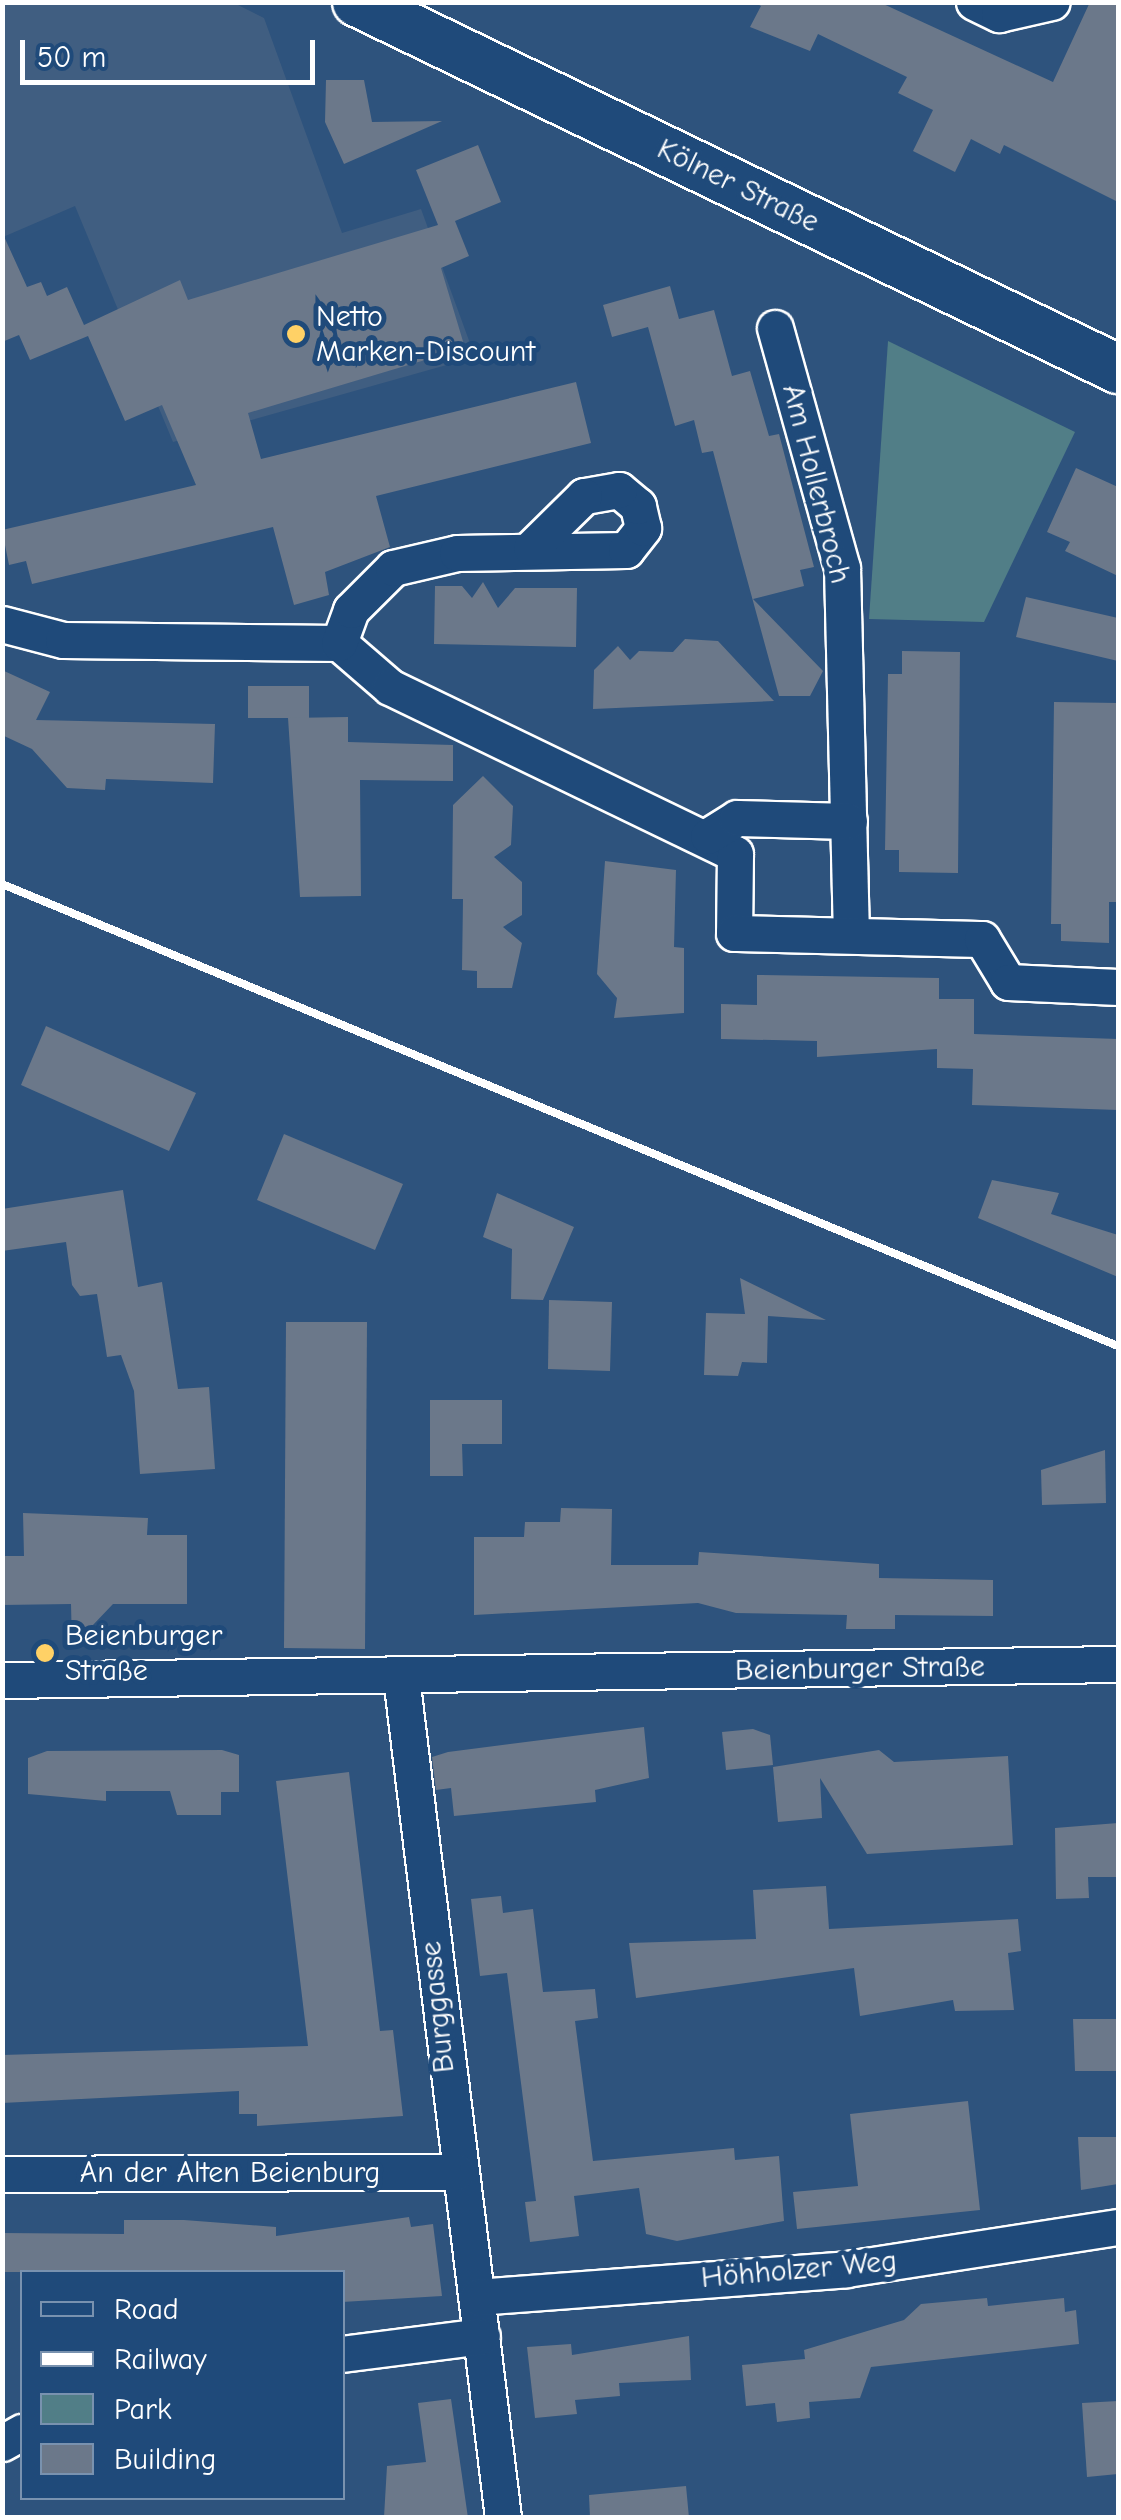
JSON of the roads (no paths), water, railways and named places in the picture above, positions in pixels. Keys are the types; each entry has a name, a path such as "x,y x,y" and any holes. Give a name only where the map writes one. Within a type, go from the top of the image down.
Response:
{"main road":[{"name":"Kölner Straße","path":"357,2 1118,368"}],"street":[{"path":"974,2 998,14 1052,2"},
{"name":"Am Hollerbroch","path":"775,328 842,568 850,935"},
{"path":"339,642 351,610 393,568 531,548"},
{"path":"2,624 63,640 339,642 390,687 708,836 735,854 734,933 982,938 1008,982 1118,987"},
{"path":"708,836 737,818 849,821"},
{"name":"Beienburger Straße","path":"2,1680 1118,1664"},
{"name":"Burggasse","path":"401,1677 457,2172 477,2297 503,2518"},
{"name":"An der Alten Beienburg","path":"2,2174 457,2172"},
{"name":"Höhholzer Weg","path":"477,2297 846,2269 1118,2227"},
{"path":"345,2354 482,2336"}],"railway":[{"path":"2,884 1118,1346"}],"place":[{"name":"Netto Marken-Discount","path":"296,334"},
{"name":"Beienburger Straße","path":"45,1653"}]}
